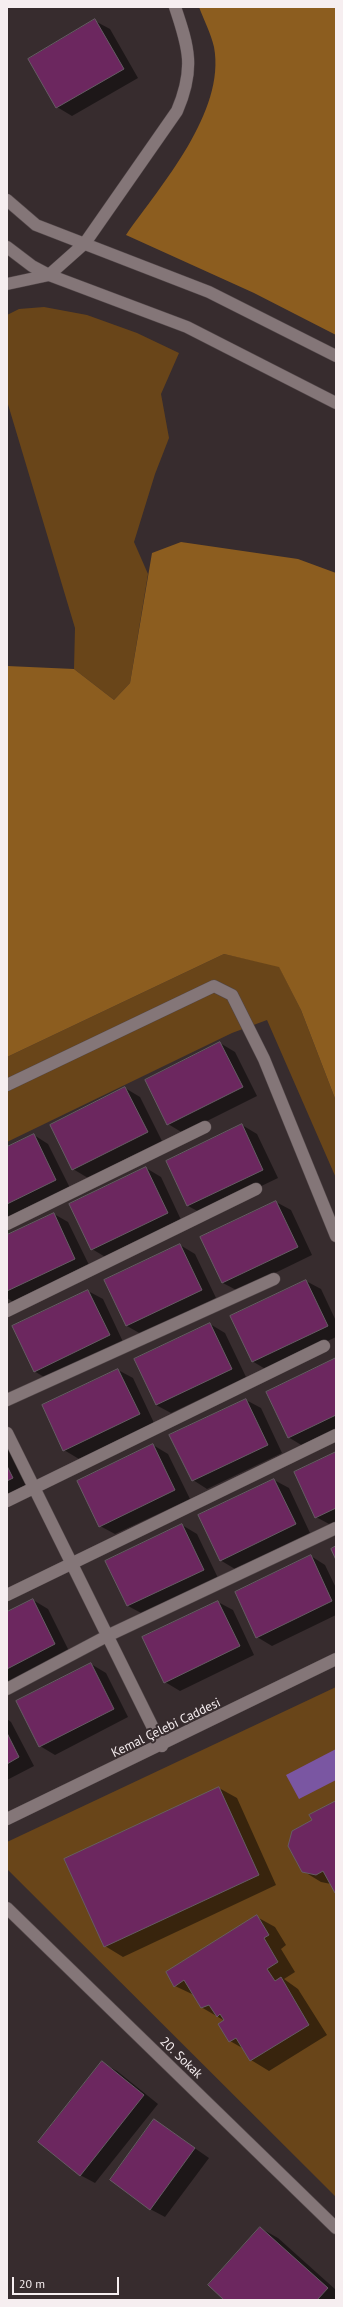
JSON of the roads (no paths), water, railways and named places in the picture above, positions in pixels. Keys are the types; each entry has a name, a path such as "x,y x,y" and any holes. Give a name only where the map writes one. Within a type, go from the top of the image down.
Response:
{"street":[{"path":"7,284 49,274 85,244 165,129 186,90 189,70 188,51 175,7"},
{"path":"7,200 36,225 210,292 336,356"},
{"path":"7,247 32,266 49,274 187,327 336,404"},
{"path":"7,1085 214,986 232,995 264,1059 336,1236"},
{"path":"7,1224 205,1127"},
{"path":"7,1310 256,1189"},
{"path":"7,1400 274,1279"},
{"path":"7,1500 324,1346"},
{"path":"7,1433 70,1564 162,1746"},
{"path":"7,1595 336,1434"},
{"path":"7,1689 107,1636 336,1528"},
{"name":"Kemal Çelebi Caddesi","path":"7,1819 162,1746 336,1659"},
{"name":"20. Sokak","path":"7,1908 336,2228"}]}
